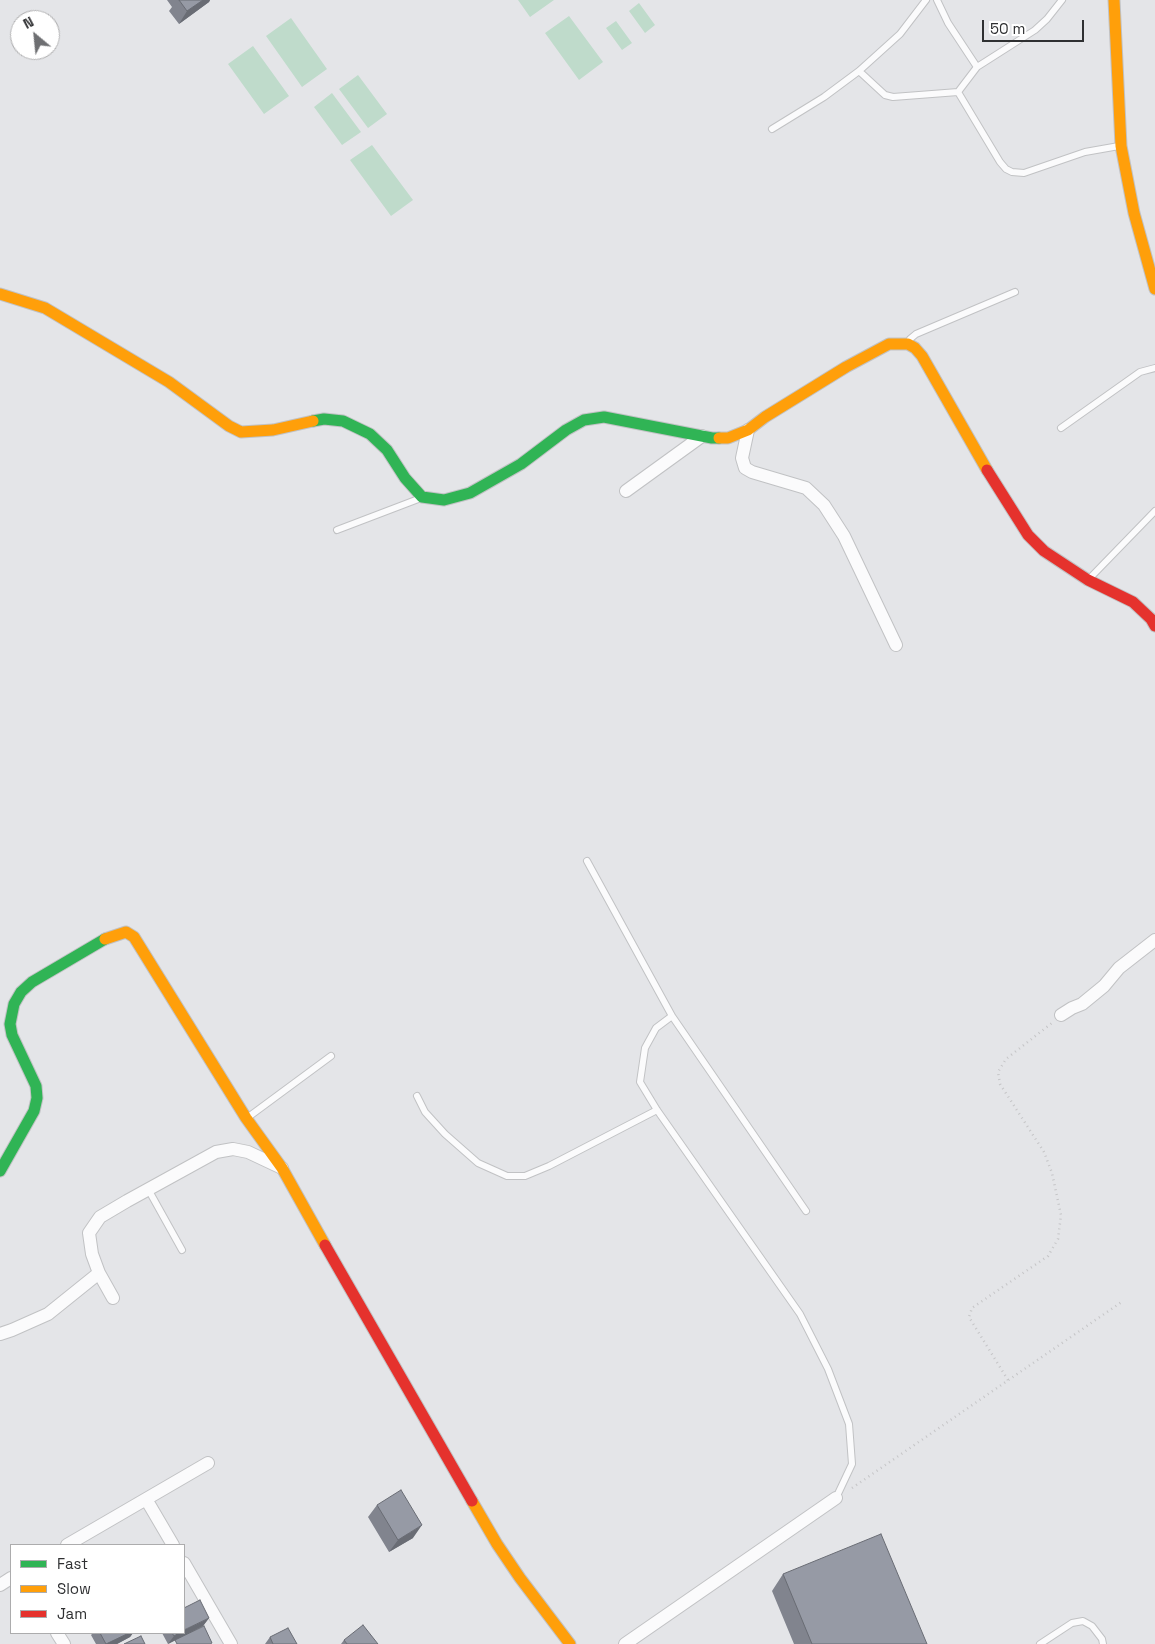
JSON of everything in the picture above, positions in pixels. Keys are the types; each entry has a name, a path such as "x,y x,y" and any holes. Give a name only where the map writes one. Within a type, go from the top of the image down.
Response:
{"street":[{"path":"1114,0 1120,146 1134,213 1155,289"},
{"path":"0,294 45,308 169,382 229,426 241,432 273,430 324,419 343,421 356,426 370,434 387,450 405,478 422,497 444,500 470,493 521,464 566,430 584,420 604,417 702,436 728,438 748,430 829,377 880,348 899,342 908,344 915,348 922,356 976,453 1028,535 1044,551 1088,580 1134,602 1152,619 1155,626"},
{"path":"748,430 742,458 745,468 752,472 806,488 824,505 844,536 896,645"},
{"path":"626,491 702,436"},
{"path":"0,1171 34,1111 37,1098 36,1086 12,1035 10,1024 14,1004 21,992 32,982 101,941 126,932 134,937 140,945 246,1118 282,1168 422,1416 497,1544 570,1644"},
{"path":"1061,1015 1082,1004 1104,986 1119,968 1155,940"},
{"path":"112,1298 92,1254 89,1232 100,1217 216,1152 233,1149 248,1152 282,1168"},
{"path":"0,1334 48,1314 99,1273"},
{"path":"70,1544 208,1463"},
{"path":"625,1644 836,1498"},
{"path":"146,1499 172,1544"},
{"path":"185,1565 231,1644"}],"lane":[{"path":"772,129 824,97 859,70 900,34 926,0"},
{"path":"937,0 948,22 977,67"},
{"path":"859,70 885,96 958,92 977,67 1035,30 1047,19 1062,0"},
{"path":"958,92 1006,170 1024,173 1085,152 1120,146"},
{"path":"908,344 910,339 916,334 1015,292"},
{"path":"1061,428 1140,372 1155,368"},
{"path":"337,530 422,497"},
{"path":"1088,580 1155,511"},
{"path":"588,861 672,1016 806,1211"},
{"path":"672,1016 656,1028 645,1048 640,1082 657,1110 800,1314 828,1369 849,1424 852,1464 836,1498"},
{"path":"246,1118 331,1056"},
{"path":"417,1096 425,1112 444,1134 478,1163 507,1176 525,1176 549,1166 657,1110"},
{"path":"148,1189 182,1250"},
{"path":"1040,1644 1072,1623 1083,1621 1092,1626 1102,1639 1103,1644"}],"path":[{"path":"1008,1380 969,1317 972,1308 1048,1256 1058,1238 1061,1216 1052,1173 1044,1152 1000,1084 998,1072 1006,1059 1061,1015"},
{"path":"836,1498 1123,1301"}],"green space":[{"path":"518,0 554,0 530,17"},
{"path":"639,3 655,25 645,33 629,11"},
{"path":"569,16 603,62 579,80 545,33"},
{"path":"291,18 327,69 302,87 266,36"},
{"path":"616,21 632,43 622,50 606,28"},
{"path":"253,46 289,96 264,114 228,64"},
{"path":"358,75 387,114 368,128 339,89"},
{"path":"332,93 361,132 342,145 314,107"},
{"path":"372,145 413,200 391,216 350,160"}],"building":[{"path":"179,0 203,0 187,11"},
{"path":"401,1490 422,1525 398,1540 377,1505"},
{"path":"881,1534 927,1644 812,1644 783,1574"},
{"path":"200,1600 209,1618 185,1630 185,1608"},
{"path":"363,1625 378,1644 347,1644 344,1640"},
{"path":"204,1626 212,1643 177,1644 175,1640"},
{"path":"288,1628 297,1644 273,1644 270,1637"},
{"path":"101,1634 127,1634 106,1644"},
{"path":"141,1636 145,1644 124,1644"}],"traffic: fast":[{"path":"313,421 324,419 343,421 370,434 387,450 405,478 422,497 444,500 470,493 521,464 566,430 584,420 604,417 719,438"},
{"path":"0,1171 34,1111 37,1098 36,1086 12,1035 10,1024 14,1004 21,992 32,982 105,939"}],"traffic: slow":[{"path":"1114,0 1121,146 1134,213 1155,289"},
{"path":"0,294 45,308 169,382 229,426 241,432 273,430 313,421"},
{"path":"719,438 728,438 748,430 765,417 846,367 889,344 908,344 915,348 922,356 987,470"},
{"path":"105,939 126,932 134,937 246,1118 282,1168 325,1245"},
{"path":"472,1501 497,1544 520,1578 570,1644"}],"traffic: jam":[{"path":"987,470 1028,535 1044,551 1088,580 1133,602 1151,619 1155,626"},
{"path":"325,1245 472,1501"}]}
